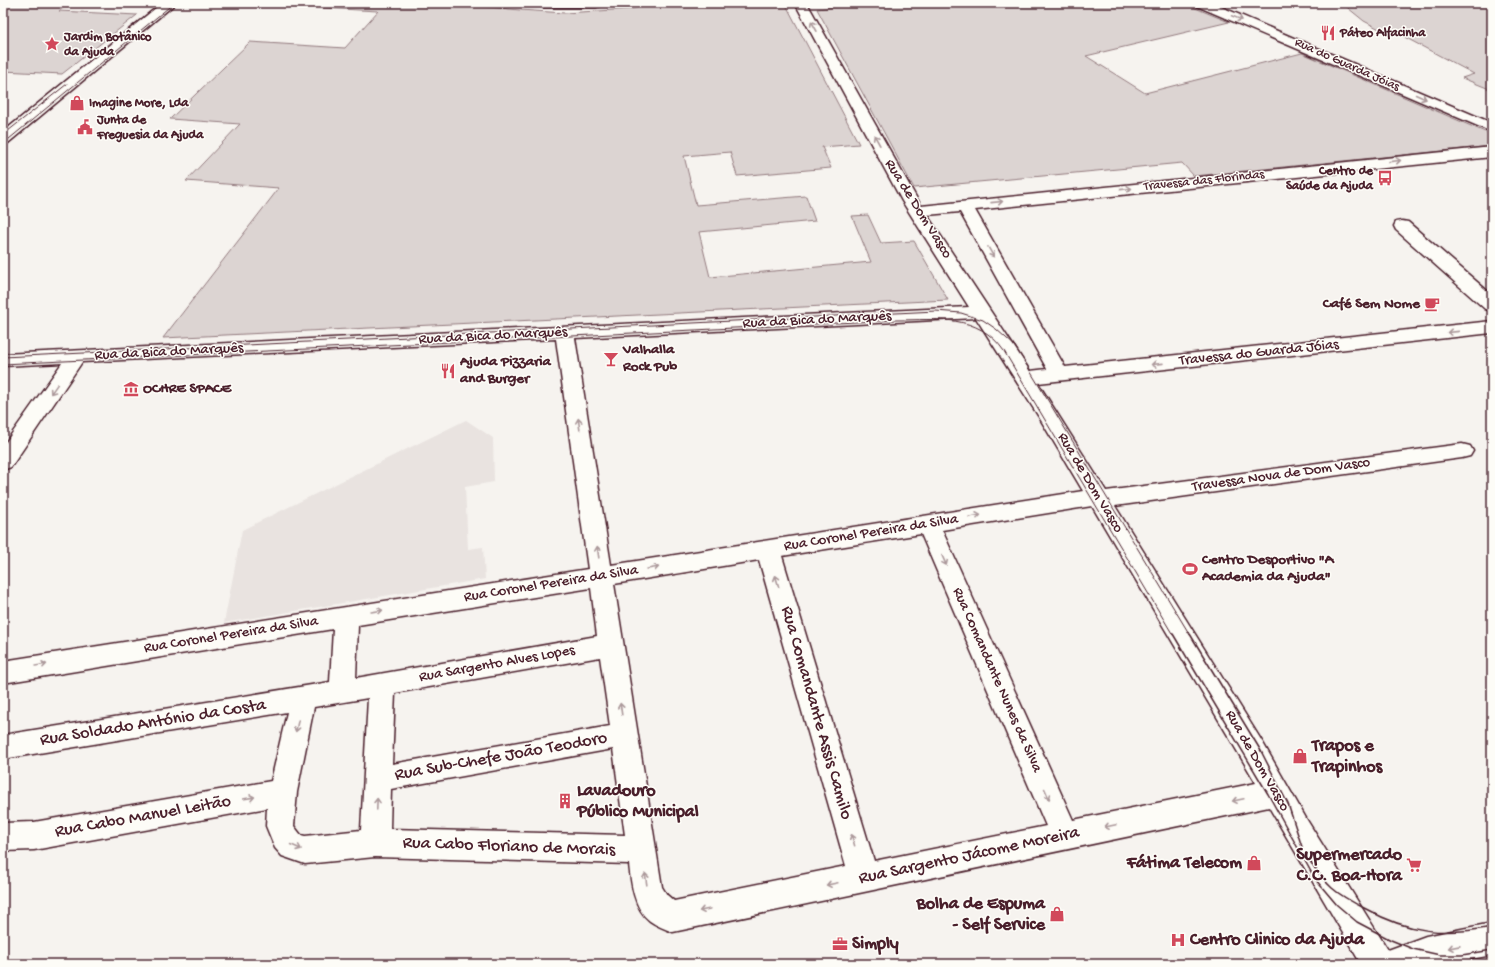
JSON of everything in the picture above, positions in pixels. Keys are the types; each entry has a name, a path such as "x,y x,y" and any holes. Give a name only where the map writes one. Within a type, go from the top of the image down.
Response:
{"street":[{"path":"3,140 9,130 170,3"},
{"path":"544,3 596,3"},
{"name":"Rua de Dom Vasco","path":"801,3 916,211 1026,378 1100,498 1276,792 1300,836 1379,964"},
{"name":"Rua do Guarda Jóias","path":"1201,3 1492,128"},
{"name":"Travessa das Florindas","path":"916,211 1492,152"},
{"path":"965,206 1060,375"},
{"path":"1402,226 1492,305"},
{"name":"Rua da Bica do Marquês","path":"3,360 983,312"},
{"name":"Travessa do Guarda Jóias","path":"1026,378 1492,327"},
{"path":"565,333 642,850"},
{"path":"3,462 76,357"},
{"name":"Travessa Nova de Dom Vasco","path":"1100,498 1462,451"},
{"name":"Rua Coronel Pereira da Silva","path":"3,672 346,616 1092,498 1100,498"},
{"name":"Rua Comandante Nunes da Silva","path":"928,524 1065,836"},
{"name":"Rua Comandante Assis Camilo","path":"768,550 864,878"},
{"path":"343,690 346,616"},
{"name":"Rua Sargento Alves Lopes","path":"343,690 612,644"},
{"path":"375,843 382,684"},
{"name":"Rua Soldado António da Costa","path":"3,747 303,698 343,690"},
{"name":"Rua Cabo Floriano de Morais","path":"303,698 283,792 280,826 285,838 292,846 305,850 375,843 642,850"},
{"name":"Rua Sub-Chefe João Teodoro","path":"378,779 625,735"},
{"name":"Rua Cabo Manuel Leitão","path":"3,837 34,836 283,792"},
{"name":"Rua Sargento Jácome Moreira","path":"642,850 647,888 655,906 662,913 673,917 1276,792"},
{"path":"1392,964 1426,952 1492,939"}],"shaded area":[{"name":"Jardim Botânico da Ajuda","path":"3,3 69,3 59,11 137,15 62,74 3,71"},
{"path":"230,3 446,3 564,13 631,9 658,3 785,3 859,144 822,147 831,168 737,176 730,152 684,156 696,205 806,196 815,221 699,232 710,277 871,262 852,216 868,215 881,243 914,241 948,300 163,338 279,188 186,181 240,124 170,119 250,42 345,48 378,11"},
{"path":"871,3 1183,3 1229,22 1086,56 1145,93 1302,53 1492,135 1492,146 1194,176 1182,163 914,188 817,9"},
{"path":"1330,3 1492,3 1492,90 1462,78 1474,74 1395,32 1387,33 1364,21 1343,4 1333,5"},
{"path":"466,420 493,438 494,482 465,487 468,549 483,547 485,579 224,623 242,530"}],"tram line":[{"path":"3,144 174,3"},
{"path":"3,135 67,84"},
{"path":"3,357 936,311 961,313 983,320 996,329 1015,346 1190,635"},
{"path":"3,364 897,320 942,320 969,324 982,330 994,339 1004,351 1173,635"},
{"path":"1173,634 1268,794 1315,879 1337,905 1357,922 1391,940 1413,949 1440,955 1462,955 1492,950"},
{"path":"1190,634 1261,751 1288,804 1302,847"},
{"path":"1309,860 1326,882 1340,894 1382,917 1397,923 1412,928 1442,932 1475,930 1492,927"}],"place":[{"name":"Páteo Alfacinha","path":"1328,33"},
{"name":"Jardim Botânico da Ajuda","path":"52,44"},
{"name":"Imagine More, Lda","path":"77,103"},
{"name":"Junta de Freguesia da Ajuda","path":"85,127"},
{"name":"Centro de Saúde da Ajuda","path":"1385,178"},
{"name":"Café Sem Nome","path":"1432,304"},
{"name":"Valhalla Rock Pub","path":"611,359"},
{"name":"Ajuda Pizzaria and Burger","path":"448,371"},
{"name":"OCHRE SPACE","path":"131,389"},
{"name":"Centro Desportivo \"A Academia da Ajuda\"","path":"1190,569"},
{"name":"Trapos e Trapinhos","path":"1300,756"},
{"name":"Lavadouro Público Municipal","path":"565,801"},
{"name":"Fátima Telecom","path":"1254,863"},
{"name":"Supermercado C.C. Boa-Hora","path":"1414,865"},
{"name":"Bolha de Espuma - Self Service","path":"1057,914"},
{"name":"Centro Clinico da Ajuda","path":"1178,940"},
{"name":"Simply","path":"840,944"}]}
